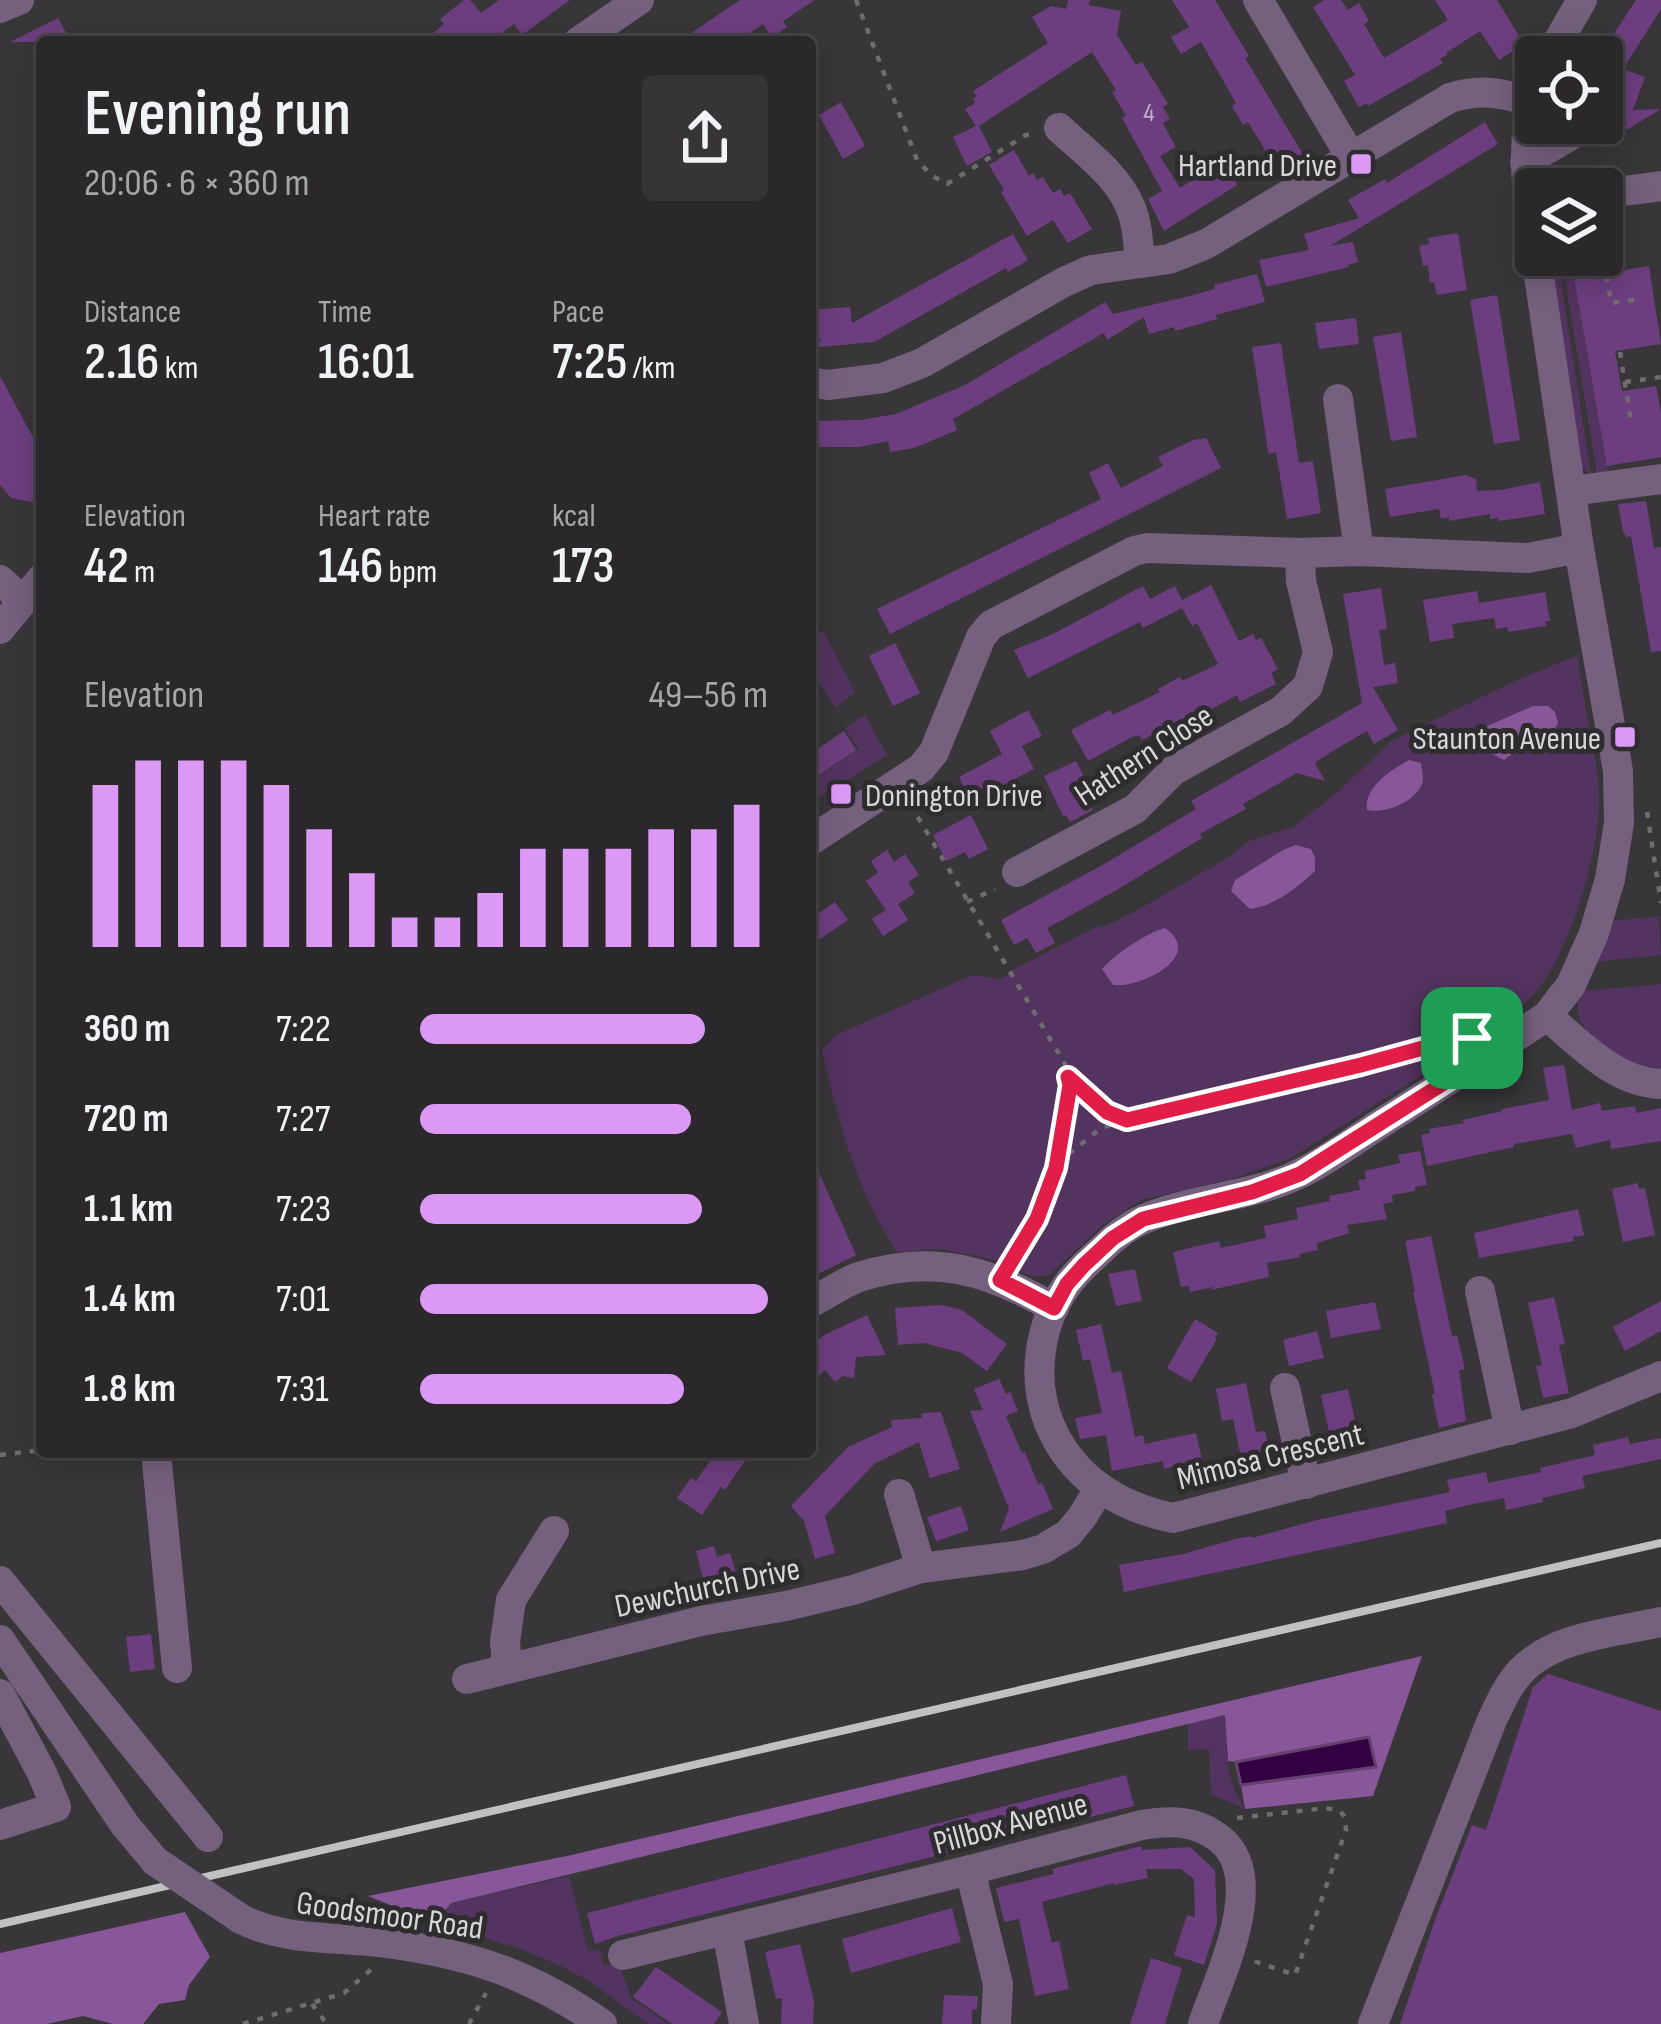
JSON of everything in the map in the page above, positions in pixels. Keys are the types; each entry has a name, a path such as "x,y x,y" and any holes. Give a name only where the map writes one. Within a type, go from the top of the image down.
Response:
{"street":[{"path":"0,8 19,0"},
{"path":"587,36 639,0"},
{"path":"1258,0 1352,157"},
{"path":"1557,36 1568,5"},
{"path":"816,383 883,378 922,363 1091,270 1169,259 1206,244 1450,98 1468,92 1515,94"},
{"path":"1060,128 1106,172 1129,203 1141,263"},
{"path":"1526,144 1526,168"},
{"path":"1525,163 1556,144"},
{"path":"1623,191 1661,186"},
{"path":"1539,276 1618,771 1619,824 1594,933 1571,986 1547,1016 1610,1067 1630,1078 1661,1084"},
{"path":"1338,399 1359,551"},
{"path":"1571,491 1661,479"},
{"path":"816,837 921,768 934,752 981,637 1003,618 1134,551 1359,551 1528,558 1579,548"},
{"name":"Hathern Close","path":"1017,872 1135,809 1174,770 1281,711 1307,686 1318,652 1301,581 1300,553"},
{"path":"0,629 22,586"},
{"name":"Mimosa Crescent","path":"1547,1016 1300,1174 1252,1192 1143,1219 1113,1238 1067,1284 1054,1308 1039,1378 1049,1424 1070,1460 1100,1488 1141,1511 1174,1518 1573,1413 1661,1376"},
{"path":"816,1301 856,1278 934,1264 1000,1280 1054,1308"},
{"path":"1480,1291 1510,1430"},
{"path":"1285,1388 1306,1484"},
{"path":"157,1458 177,1668"},
{"name":"Dewchurch Drive","path":"467,1678 853,1590 921,1568 1023,1556 1067,1534 1100,1488"},
{"path":"899,1494 921,1568"},
{"path":"507,1667 505,1641 512,1600 554,1531"},
{"path":"0,1581 208,1838"},
{"path":"1373,2024 1492,1720 1519,1672 1543,1653 1573,1642 1661,1622"},
{"name":"Goodsmoor Road","path":"0,1640 155,1862 241,1919 269,1932 384,1942 500,1967 549,1989 602,2024"},
{"path":"0,1694 56,1807 0,1826"},
{"name":"Pillbox Avenue","path":"623,1955 1166,1821 1213,1833"},
{"path":"1203,2024 1242,1896 1240,1869 1230,1847 1213,1833"},
{"path":"970,1870 998,1984 996,2024"},
{"path":"727,1930 744,2024"}],"path":[{"path":"856,0 917,160 931,175 947,184 1026,135 1060,128"},
{"path":"1607,276 1611,303 1635,300"},
{"path":"1620,352 1631,422"},
{"path":"1625,382 1661,377"},
{"path":"898,784 1065,1064 1070,1085 1057,1163 1037,1219 1000,1280"},
{"path":"1057,1163 1100,1130 1127,1120 1445,1042 1472,1038 1496,1050"},
{"path":"1068,1077 1107,1112 1127,1120"},
{"path":"0,1455 36,1451"},
{"path":"1213,1833 1225,1820 1326,1808 1345,1817 1346,1830 1295,1975 1227,1952"},
{"path":"243,2024 344,1993 380,1961 384,1942"},
{"path":"469,2024 500,1967"},
{"path":"312,2004 327,2024"}],"shaded area":[{"path":"1552,276 1560,276 1591,475 1580,464"},
{"path":"1564,276 1574,276 1608,471 1597,474"},
{"path":"823,630 855,692 836,708 816,679 816,634"},
{"path":"1578,655 1599,792 1596,838 1583,892 1553,966 1529,1000 1504,1023 1291,1158 1232,1179 1141,1200 1104,1224 1049,1275 1034,1277 995,1260 941,1249 897,1252 859,1179 842,1130 822,1050 836,1035 972,975 1001,979 1100,925 1134,912 1249,841 1293,827 1391,741"},
{"path":"1533,706 1548,706 1555,712 1554,731 1504,760 1484,750 1487,726"},
{"path":"865,715 887,755 816,799 816,778 858,749 845,728"},
{"path":"1409,760 1421,763 1423,782 1418,791 1398,806 1367,810 1374,787"},
{"path":"1295,845 1311,849 1315,871 1293,890 1250,909 1231,891 1235,880"},
{"path":"1659,916 1661,955 1595,962 1612,921"},
{"path":"1165,928 1176,939 1173,960 1151,977 1113,985 1102,969 1131,945"},
{"path":"1661,984 1661,1070 1616,1054 1588,1033 1580,1020 1577,1006 1582,991"},
{"path":"1422,1656 1373,1796 1245,1809 1241,1785 1375,1767 1368,1737 1228,1761 1225,1715 451,1903 435,1923 368,1896 567,1856"},
{"path":"1226,1715 1230,1775 1245,1809 1211,1794 1209,1749 1188,1750 1188,1722"},
{"path":"1369,1737 1376,1767 1241,1785 1236,1762"},
{"path":"569,1876 588,1951 600,1949 604,1966 619,1962 631,1998 668,2024 648,2024 561,1966 435,1923 451,1903"},
{"path":"185,1912 210,1957 189,1985 185,2000 159,2004 143,2024 113,2024 83,2016 47,2024 0,2024 0,1953"}],"building":[{"path":"464,0 470,0 481,13 499,0 570,0 522,35 514,24 498,36 429,36 444,24 440,19"},
{"path":"740,0 815,0 783,21 787,27 774,36 763,24 746,36 687,36"},
{"path":"1068,0 1090,0 1089,5 1121,11 1117,35 1136,65 1142,62 1168,104 1163,107 1170,119 1163,123 1176,147 1160,156 1180,188 1223,161 1237,185 1164,231 1148,199 1162,191 1122,118 1126,116 1112,92 1116,90 1092,52 979,126 992,152 967,166 953,137 976,126 965,109 975,103 973,91 1048,43 1032,17 1051,6 1066,9"},
{"path":"1172,0 1215,0 1307,161 1281,176 1248,122 1243,125 1232,106 1236,103 1201,42 1181,54 1171,37 1189,27"},
{"path":"1324,0 1341,0 1348,10 1359,3 1369,21 1364,24 1384,58 1448,20 1435,0 1497,0 1519,36 1515,36 1515,50 1499,60 1480,31 1446,53 1440,59 1443,63 1359,107 1344,81 1355,75 1313,7"},
{"path":"1636,0 1661,0 1661,9 1623,69 1623,36 1612,36"},
{"path":"58,18 68,36 36,36 36,42 10,42"},
{"path":"1623,69 1645,77 1633,110 1661,109 1623,132"},
{"path":"841,102 865,146 843,159 819,115"},
{"path":"1485,122 1498,144 1330,246 1353,242 1358,262 1266,287 1259,260 1309,250 1304,234 1359,218 1348,200 1385,179 1387,183"},
{"path":"1014,150 1029,176 1043,177 1053,193 1060,189 1064,196 1070,193 1092,229 1068,243 1053,220 1027,236 989,165"},
{"path":"1458,233 1467,290 1437,295 1419,246 1429,244 1428,238"},
{"path":"1013,234 1028,260 874,342 816,347 822,339 816,340 816,310 850,307 852,323"},
{"path":"1649,266 1661,344 1615,351 1622,391 1656,386 1661,457 1607,466 1574,276 1623,276 1623,270"},
{"path":"1257,274 1265,302 1175,331 1174,327 1149,334 1144,317 1107,340 1104,333 953,419 957,430 914,448 890,452 888,441 816,447 816,421 896,414 965,385 1105,302 1113,314 1215,289 1214,285"},
{"path":"1497,295 1520,440 1494,444 1470,300"},
{"path":"1356,318 1359,344 1319,349 1315,323"},
{"path":"1401,332 1417,437 1391,441 1373,337"},
{"path":"1281,343 1299,463 1313,461 1321,513 1287,519 1276,452 1268,451 1252,347"},
{"path":"0,376 36,443 36,503 11,498 0,485"},
{"path":"1206,438 1221,468 890,634 877,609 1101,499 1089,473 1108,463 1121,488 1163,466 1158,457"},
{"path":"1466,475 1476,479 1477,491 1540,482 1545,514 1499,521 1490,519 1490,514 1449,521 1449,517 1441,519 1439,509 1390,517 1385,489"},
{"path":"1646,501 1654,548 1661,547 1661,651 1651,652 1631,536 1623,531 1618,504"},
{"path":"1211,585 1239,641 1253,634 1256,640 1261,638 1278,669 1271,673 1276,684 1240,702 1237,695 1178,727 1176,723 1142,740 1139,735 1130,738 1088,761 1071,730 1110,710 1113,715 1180,677 1182,681 1218,664 1197,623 1192,626 1182,608 1143,628 1140,622 1028,678 1014,650 1143,586 1150,599 1175,586 1182,600"},
{"path":"1381,588 1387,629 1379,630 1384,665 1395,663 1398,683 1373,687 1398,730 1374,744 1367,731 1315,763 1325,781 1297,773 1243,804 1246,809 1200,834 1202,838 1047,928 1055,943 1036,953 1027,938 1014,945 1001,920 1196,809 1191,801 1362,703 1343,594"},
{"path":"1477,591 1479,603 1545,592 1550,621 1545,621 1546,626 1508,632 1507,627 1496,629 1494,618 1452,624 1454,638 1430,642 1423,600"},
{"path":"895,643 920,693 893,706 869,656"},
{"path":"1028,710 1042,736 1022,746 1034,769 987,793 992,804 976,812 959,777 1002,754 990,731"},
{"path":"844,731 856,750 816,777 816,750"},
{"path":"1076,761 1091,791 1085,794 1093,810 1070,822 1044,776"},
{"path":"971,815 988,849 969,859 965,852 946,861 933,835"},
{"path":"887,850 894,862 905,854 919,875 908,882 915,893 898,904 908,920 883,936 872,919 886,910 866,881 878,873 871,861"},
{"path":"835,902 848,920 816,942 816,915"},
{"path":"1564,1065 1572,1110 1600,1103 1602,1111 1635,1106 1636,1113 1661,1108 1661,1141 1611,1149 1610,1140 1576,1148 1572,1134 1427,1166 1421,1135 1430,1133 1429,1129 1549,1100 1543,1068"},
{"path":"1420,1151 1427,1185 1392,1195 1393,1202 1383,1204 1387,1219 1347,1225 1349,1233 1317,1243 1318,1250 1267,1263 1269,1277 1211,1290 1213,1287 1190,1292 1189,1286 1181,1287 1173,1252 1219,1241 1221,1248 1266,1238 1264,1226 1298,1219 1296,1208 1360,1190 1358,1180 1366,1179 1365,1171 1400,1163 1398,1155"},
{"path":"816,1166 856,1255 816,1275"},
{"path":"1638,1183 1639,1189 1645,1188 1655,1235 1623,1242 1612,1189"},
{"path":"1578,1209 1584,1235 1573,1237 1574,1241 1479,1258 1474,1233"},
{"path":"1431,1236 1452,1336 1457,1335 1465,1369 1459,1370 1466,1421 1439,1428 1405,1241"},
{"path":"1135,1269 1142,1301 1116,1306 1108,1274"},
{"path":"1554,1297 1565,1344 1559,1345 1569,1393 1543,1398 1536,1366 1542,1365 1528,1303"},
{"path":"1661,1301 1661,1331 1625,1351 1613,1327"},
{"path":"1375,1302 1381,1329 1331,1338 1326,1311"},
{"path":"942,1305 962,1310 1007,1344 987,1371 962,1353 924,1343 898,1345 895,1308"},
{"path":"867,1315 886,1355 856,1357 854,1378 843,1376 835,1382 825,1370 816,1378 816,1342"},
{"path":"1195,1319 1218,1333 1191,1382 1167,1368"},
{"path":"1101,1324 1112,1373 1121,1371 1135,1437 1143,1435 1145,1444 1196,1433 1202,1460 1164,1469 1163,1461 1112,1471 1106,1435 1080,1439 1075,1418 1102,1413 1090,1359 1083,1361 1076,1330"},
{"path":"1317,1331 1324,1358 1289,1366 1283,1340"},
{"path":"999,1379 1018,1411 1006,1416 1053,1509 1000,1532 1009,1509 970,1411 983,1410 974,1389"},
{"path":"1246,1383 1256,1432 1265,1431 1273,1465 1244,1471 1233,1419 1222,1421 1216,1389"},
{"path":"1348,1389 1359,1439 1332,1445 1321,1395"},
{"path":"941,1412 960,1469 930,1478 919,1442 874,1464 825,1516 835,1553 815,1559 804,1521 791,1506 848,1447 892,1427 891,1420"},
{"path":"1628,1437 1630,1444 1661,1438 1661,1459 1582,1476 1585,1488 1542,1498 1543,1502 1506,1510 1504,1498 1473,1504 1445,1511 1447,1523 1124,1592 1119,1565 1450,1492 1447,1480 1486,1472 1488,1483 1541,1472 1540,1468 1595,1455 1593,1445"},
{"path":"712,1458 747,1458 702,1515 677,1498 691,1478 696,1481"},
{"path":"961,1506 969,1530 936,1541 927,1517"},
{"path":"714,1546 717,1557 730,1553 737,1576 713,1583 711,1575 703,1578 696,1551"},
{"path":"151,1634 155,1669 130,1672 126,1637"},
{"path":"1548,1674 1661,1711 1661,2024 1400,2024 1472,1825 1486,1830 1533,1687"},
{"path":"1126,1775 1134,1806 595,1944 587,1913"},
{"path":"1141,1846 1142,1850 1190,1847 1215,1870 1217,1924 1204,1965 1174,1955 1187,1915 1195,1917 1194,1879 1181,1869 1146,1869 1148,1878 1042,1902 1052,1943 1059,1941 1069,1989 1035,1996 1019,1919 1004,1922 996,1888"},
{"path":"952,1908 961,1942 851,1973 842,1939"},
{"path":"800,1944 814,2002 813,2024 781,2024 782,1998 776,1999 765,1952"},
{"path":"1151,1958 1182,1968 1165,2024 1130,2024"},
{"path":"656,1967 722,2012 714,2024 672,2024 633,1997"},
{"path":"944,1995 978,1996 972,2024 942,2024"}],"railway":[{"path":"0,1924 1661,1543"}],"place":[{"name":"Hartland Drive","path":"1361,164"},
{"name":"Staunton Avenue","path":"1625,737"},
{"name":"Donington Drive","path":"841,794"}],"route":[{"path":"1472,1038 1496,1050 1300,1174 1252,1192 1143,1219 1084,1265 1054,1308 1000,1280 1037,1219 1056,1168 1068,1077 1107,1112 1127,1120 1472,1038"}]}
